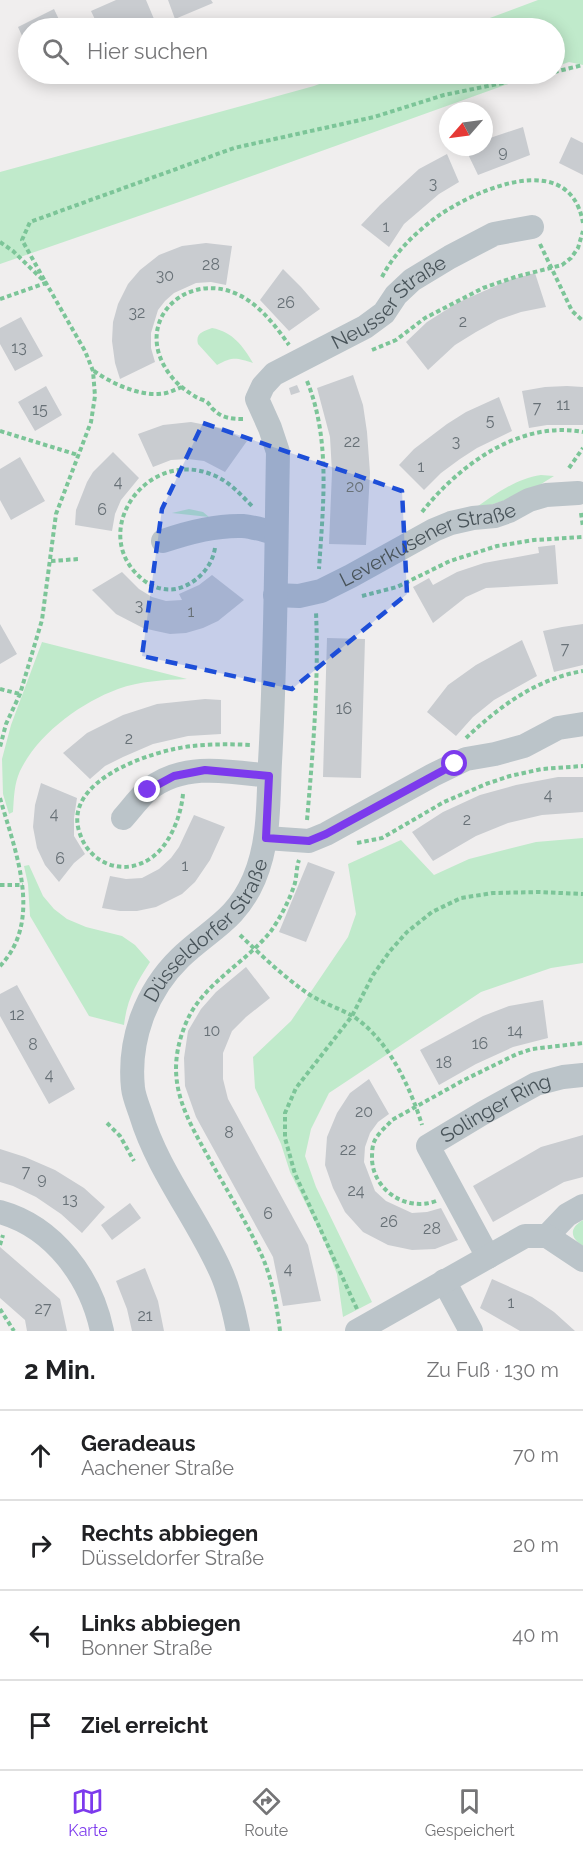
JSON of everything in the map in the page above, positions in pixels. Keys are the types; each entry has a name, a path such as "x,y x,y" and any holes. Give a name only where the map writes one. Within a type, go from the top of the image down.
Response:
{"street":[{"name":"Neusser Straße","path":"257,399 263,386 274,374 365,327 384,313 396,295 412,280 494,234 532,227"},
{"name":"Düsseldorfer Straße","path":"238,1331 222,1273 146,1132 133,1089 133,1055 138,1025 153,991 179,959 225,922 240,906 255,878 266,838 275,669 278,452 257,399"},
{"name":"Leverkusener Straße","path":"275,595 298,596 321,591 451,523 509,512 529,500 546,495 578,493"},
{"path":"163,541 224,526 246,526 276,533"},
{"path":"266,838 309,841 466,759 524,746 558,728 583,724"},
{"path":"123,818 148,790 174,776 205,770 269,776"},
{"name":"Solinger Ring","path":"488,1257 428,1146 536,1084 583,1074"},
{"path":"547,1236 567,1215 583,1206"},
{"path":"0,1212 27,1224 55,1243 81,1276 102,1331"},
{"path":"361,1329 525,1236 547,1236 583,1260"},
{"path":"444,1281 471,1331"}],"path":[{"path":"565,70 583,65"},
{"path":"0,747 6,724 20,694 42,620 57,514 92,422 94,396 93,370 85,351 22,240 30,222 234,148 374,117 444,94 496,84"},
{"path":"532,227 572,311 583,321"},
{"path":"368,351 396,340 425,318 475,292 562,265 578,248 583,231"},
{"path":"0,243 13,251 46,283"},
{"path":"0,299 46,283"},
{"path":"93,370 117,384 156,394 182,387"},
{"path":"306,381 315,376"},
{"path":"0,431 78,454"},
{"path":"415,540 411,532 420,515 445,486 478,458 531,435 549,431 583,432"},
{"path":"569,468 583,448"},
{"path":"354,598 397,586 450,561 497,546 534,540 583,537"},
{"path":"51,561 79,559"},
{"path":"316,612 326,608"},
{"path":"455,764 451,756 463,741 501,707 541,683 583,671"},
{"path":"0,689 20,694"},
{"path":"353,843 382,838 444,802 494,781 542,769 583,766"},
{"path":"0,798 23,885 24,902 22,923 14,945 0,966"},
{"path":"280,1331 263,1257 187,1120 181,1106 176,1063 184,1026 196,1004 271,930 295,885 298,860 305,858"},
{"path":"0,885 23,885"},
{"path":"361,1329 295,1174 285,1138 285,1113 296,1088 352,1016 373,975 390,951 407,932 432,912 461,898 494,892 539,891 583,894"},
{"path":"225,922 311,996 352,1016 371,1030 388,1050 417,1106 428,1146"},
{"path":"0,1309 14,1331"}],"highlighted area":[{"path":"203,423 402,491 407,594 292,689 142,656 162,509"}],"green space":[{"path":"538,0 583,0 583,65 565,63 565,18 490,18"},
{"path":"319,84 508,84 458,102 439,102 439,109 0,264 0,172"},
{"path":"212,328 232,336 253,363 235,359 217,365 197,340 201,333"},
{"path":"541,475 554,476 525,494 471,511 513,484"},
{"path":"189,509 203,512 209,517 172,513"},
{"path":"42,642 187,679 161,680 126,686 75,711 49,732 28,757 18,776 13,812 9,814 3,794 2,759 11,725"},
{"path":"583,838 583,963 551,968 481,992 329,1093 311,1129 305,1156 316,1187 372,1302 343,1317 337,1274 323,1238 290,1172 281,1144 255,1088 253,1057 291,1021 348,937 356,914 348,864 401,840 434,875 469,859 536,842"},
{"path":"29,865 43,896 54,909 67,919 86,927 122,936 135,945 150,962 133,992 127,1007 124,1025 89,1016 30,916 28,884 24,866"},
{"path":"583,1220 583,1246 574,1237 573,1230"}],"building":[{"path":"116,0 146,0 154,18 94,18 91,11"},
{"path":"168,0 211,0 213,3 177,18 175,18"},
{"path":"54,9 58,18 36,18"},
{"path":"523,127 530,155 478,175 469,156 493,156 493,137"},
{"path":"571,137 583,143 583,175 559,163"},
{"path":"443,156 448,156 459,182 439,194 404,224 389,247 361,225 419,169"},
{"path":"206,243 232,246 226,285 211,282 196,283 174,293 158,310 151,333 151,348 155,362 120,379 112,341 113,322 118,304 128,284 140,270 159,255 182,246"},
{"path":"283,269 320,309 289,331 260,300"},
{"path":"535,273 546,307 498,320 455,345 428,370 406,342 427,322 457,303 509,280"},
{"path":"21,317 43,356 15,371 0,344 0,328"},
{"path":"353,375 363,405 367,432 370,473 366,545 329,544 332,472 330,437 317,388"},
{"path":"297,385 300,392 291,395 289,388"},
{"path":"46,386 62,415 35,431 18,402"},
{"path":"567,386 583,387 583,425 547,425 529,428 522,391"},
{"path":"499,397 512,431 460,459 424,490 399,465 414,449 447,424 466,412"},
{"path":"191,422 221,428 247,441 225,472 204,461 188,459 171,460 153,467 138,434 163,425"},
{"path":"113,452 139,478 121,500 115,514 112,531 75,525 76,510 87,482 93,472"},
{"path":"20,457 45,501 11,520 0,500 0,469"},
{"path":"555,545 558,584 486,588 466,597 433,623 413,587 429,578 433,585 457,572 484,563 539,553 538,547"},
{"path":"122,572 139,589 152,597 166,601 182,600 179,594 199,585 212,575 244,600 218,621 203,628 186,633 170,634 156,631 143,628 116,614 92,590"},
{"path":"0,624 17,654 0,664"},
{"path":"583,624 583,665 554,672 543,631"},
{"path":"327,638 365,639 361,778 323,777"},
{"path":"522,640 537,676 494,700 473,717 456,736 427,712 448,685 476,665"},
{"path":"205,699 221,700 221,734 188,736 153,744 105,766 90,779 63,753 87,733 123,715 157,704"},
{"path":"558,777 583,777 583,812 542,815 508,823 476,836 433,861 412,832 443,812 480,795"},
{"path":"41,783 77,798 74,836 85,854 74,863 59,882 45,865 37,848 33,827 35,805"},
{"path":"194,815 225,827 210,860 195,882 182,894 156,907 137,911 102,908 110,876 126,879 142,878 159,869 179,847"},
{"path":"308,862 335,872 306,942 279,932"},
{"path":"246,967 270,998 232,1031 223,1053 223,1079 228,1099 308,1245 321,1301 283,1306 273,1257 196,1117 185,1086 184,1058 188,1031 201,1009 216,992"},
{"path":"17,985 75,1089 49,1104 0,1016 0,994"},
{"path":"543,1000 548,1038 513,1047 439,1085 420,1050 483,1016 509,1006"},
{"path":"369,1079 389,1114 378,1122 370,1133 365,1147 364,1162 375,1191 386,1201 412,1213 441,1208 458,1240 435,1249 412,1250 388,1245 363,1232 345,1212 325,1165 327,1137 337,1113 350,1093"},
{"path":"583,1135 583,1177 564,1182 493,1222 473,1186 541,1147"},
{"path":"0,1149 55,1170 84,1188 105,1207 82,1233 61,1214 36,1197 0,1182"},
{"path":"130,1203 141,1218 112,1240 101,1225"},
{"path":"0,1247 60,1299 67,1331 27,1331 25,1320 0,1298"},
{"path":"145,1268 158,1301 164,1331 132,1331 127,1309 116,1281"},
{"path":"492,1279 532,1297 554,1312 575,1331 520,1331 480,1308"}],"route":[{"path":"148,790 174,776 205,770 269,776 266,838 309,841 455,764"}]}
